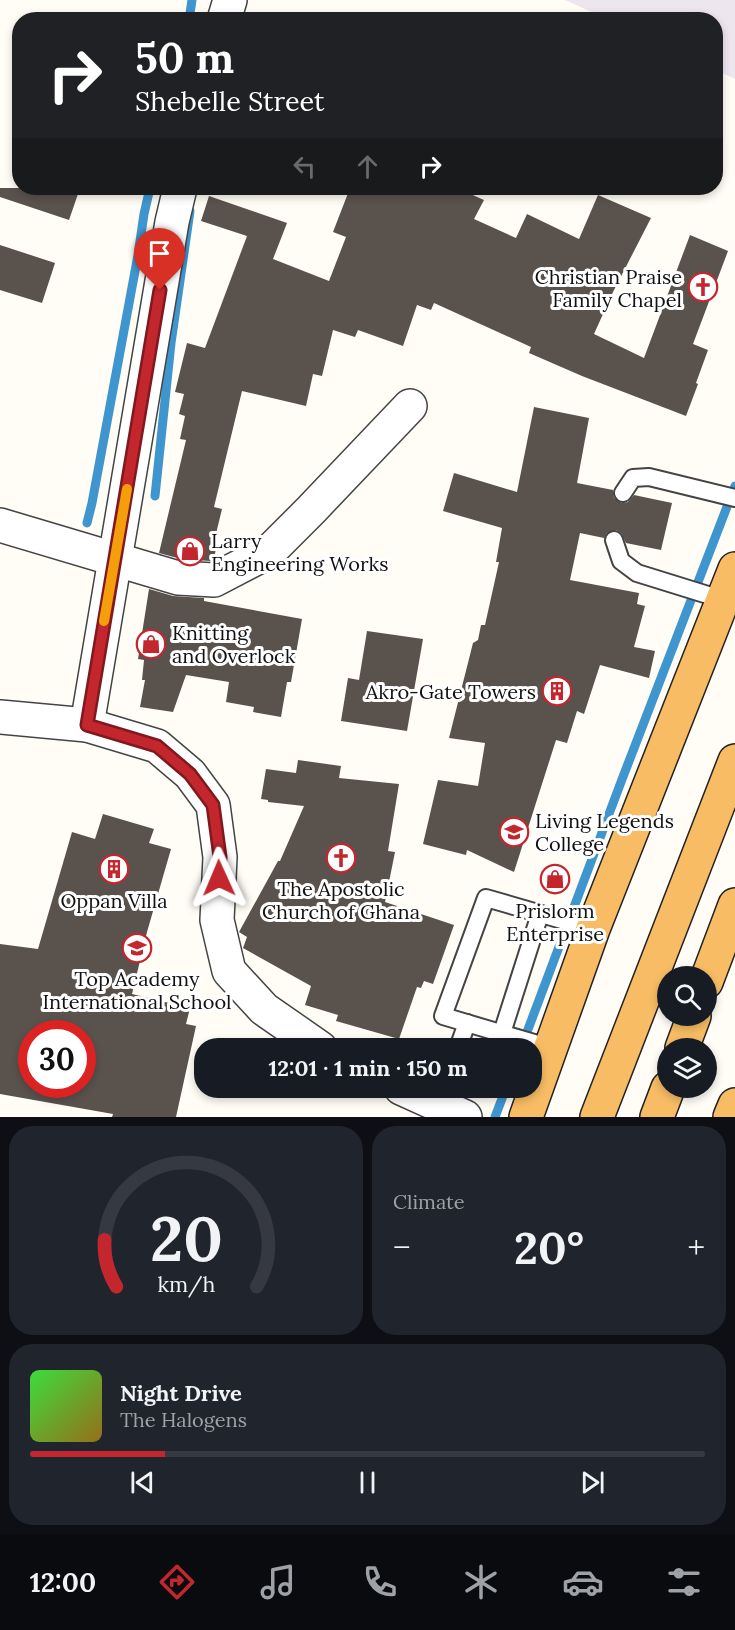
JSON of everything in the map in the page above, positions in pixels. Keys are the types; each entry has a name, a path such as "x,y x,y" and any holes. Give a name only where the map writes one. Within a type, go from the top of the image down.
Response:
{"highway":[{"path":"526,1117 593,929 735,569"},
{"path":"597,1117 735,761"},
{"path":"712,966 735,905"},
{"path":"657,1117 664,1098"},
{"path":"730,1117 735,1105"}],"street":[{"path":"87,725 178,195"},
{"path":"0,525 178,578 214,580 270,551 410,406"},
{"path":"0,717 87,725 157,746 190,774 213,805 220,857 217,920 229,970 264,1009 306,1038"},
{"path":"433,1098 449,1103"}],"lane":[{"path":"623,493 633,478 650,477 735,498"},
{"path":"614,540 621,561 637,573 724,600"},
{"path":"551,1048 443,1016 486,898 593,929"},
{"path":"502,1033 540,914"},
{"path":"462,1038 467,1023"}],"shaded area":[{"path":"565,0 735,0 735,79 723,73 723,12 592,12"}],"building":[{"path":"0,188 12,188 12,195 78,195 69,220 0,197"},
{"path":"347,195 473,195 484,200 474,219 516,238 527,214 579,239 598,195 651,218 594,334 644,358 690,235 728,251 693,344 708,350 686,416 529,353 531,347 434,303 431,310 417,305 403,346 358,330 355,337 333,330 322,376 313,374 306,406 242,391 214,507 222,509 214,542 217,543 214,559 210,561 181,559 159,553 186,440 180,439 185,416 179,414 184,394 175,392 187,343 205,348 247,236 201,221 209,196 287,223 273,259 329,281 346,237 333,232"},
{"path":"0,245 55,263 42,303 0,290"},
{"path":"534,407 589,418 577,483 613,490 614,498 622,503 628,502 634,495 672,503 661,550 626,543 621,533 616,530 607,533 604,538 580,533 570,580 639,593 637,604 645,606 634,647 655,651 649,678 600,665 584,714 577,711 567,743 556,740 514,872 467,850 466,855 423,844 438,780 478,786 485,743 449,738 473,643 478,640 481,625 485,625 499,562 496,562 502,528 443,511 454,473 517,492"},
{"path":"149,589 173,596 204,598 204,601 302,619 291,682 287,682 281,717 253,712 254,707 226,702 229,682 186,675 173,712 140,707 145,680 142,680 144,660 138,659"},
{"path":"367,631 423,639 407,731 341,721 348,678 359,680"},
{"path":"298,760 341,766 339,778 399,784 388,851 395,852 385,902 454,925 433,984 424,981 421,988 417,987 399,1038 336,1021 338,1015 305,1005 311,986 243,948 247,937 239,932 280,861 304,806 268,802 268,800 261,799 266,769 296,773"},
{"path":"103,814 154,829 149,843 171,849 132,994 190,1008 186,1024 196,1026 176,1117 112,1117 113,1114 23,1098 96,1098 96,1020 18,1020 18,1097 0,1094 0,944 38,949 72,832 95,839"}],"waterway":[{"path":"190,12 192,0"},
{"path":"87,523 148,195"},
{"path":"155,496 171,343 190,211"},
{"path":"525,1038 735,486"},
{"path":"495,1117 502,1098"}],"slow traffic":[{"path":"104,621 127,489"}],"place":[{"name":"Christian Praise Family Chapel","path":"703,287"},
{"name":"Larry Engineering Works","path":"190,551"},
{"name":"Knitting and Overlock","path":"151,644"},
{"name":"Akro-Gate Towers","path":"557,691"},
{"name":"Living Legends College","path":"514,832"},
{"name":"The Apostolic Church of Ghana","path":"341,858"},
{"name":"Oppan Villa","path":"114,869"},
{"name":"Prislorm Enterprise","path":"555,879"},
{"name":"Top Academy International School","path":"137,948"}],"route":[{"path":"160,290 87,725 157,746 190,774 213,805 220,857 219,878"}]}
